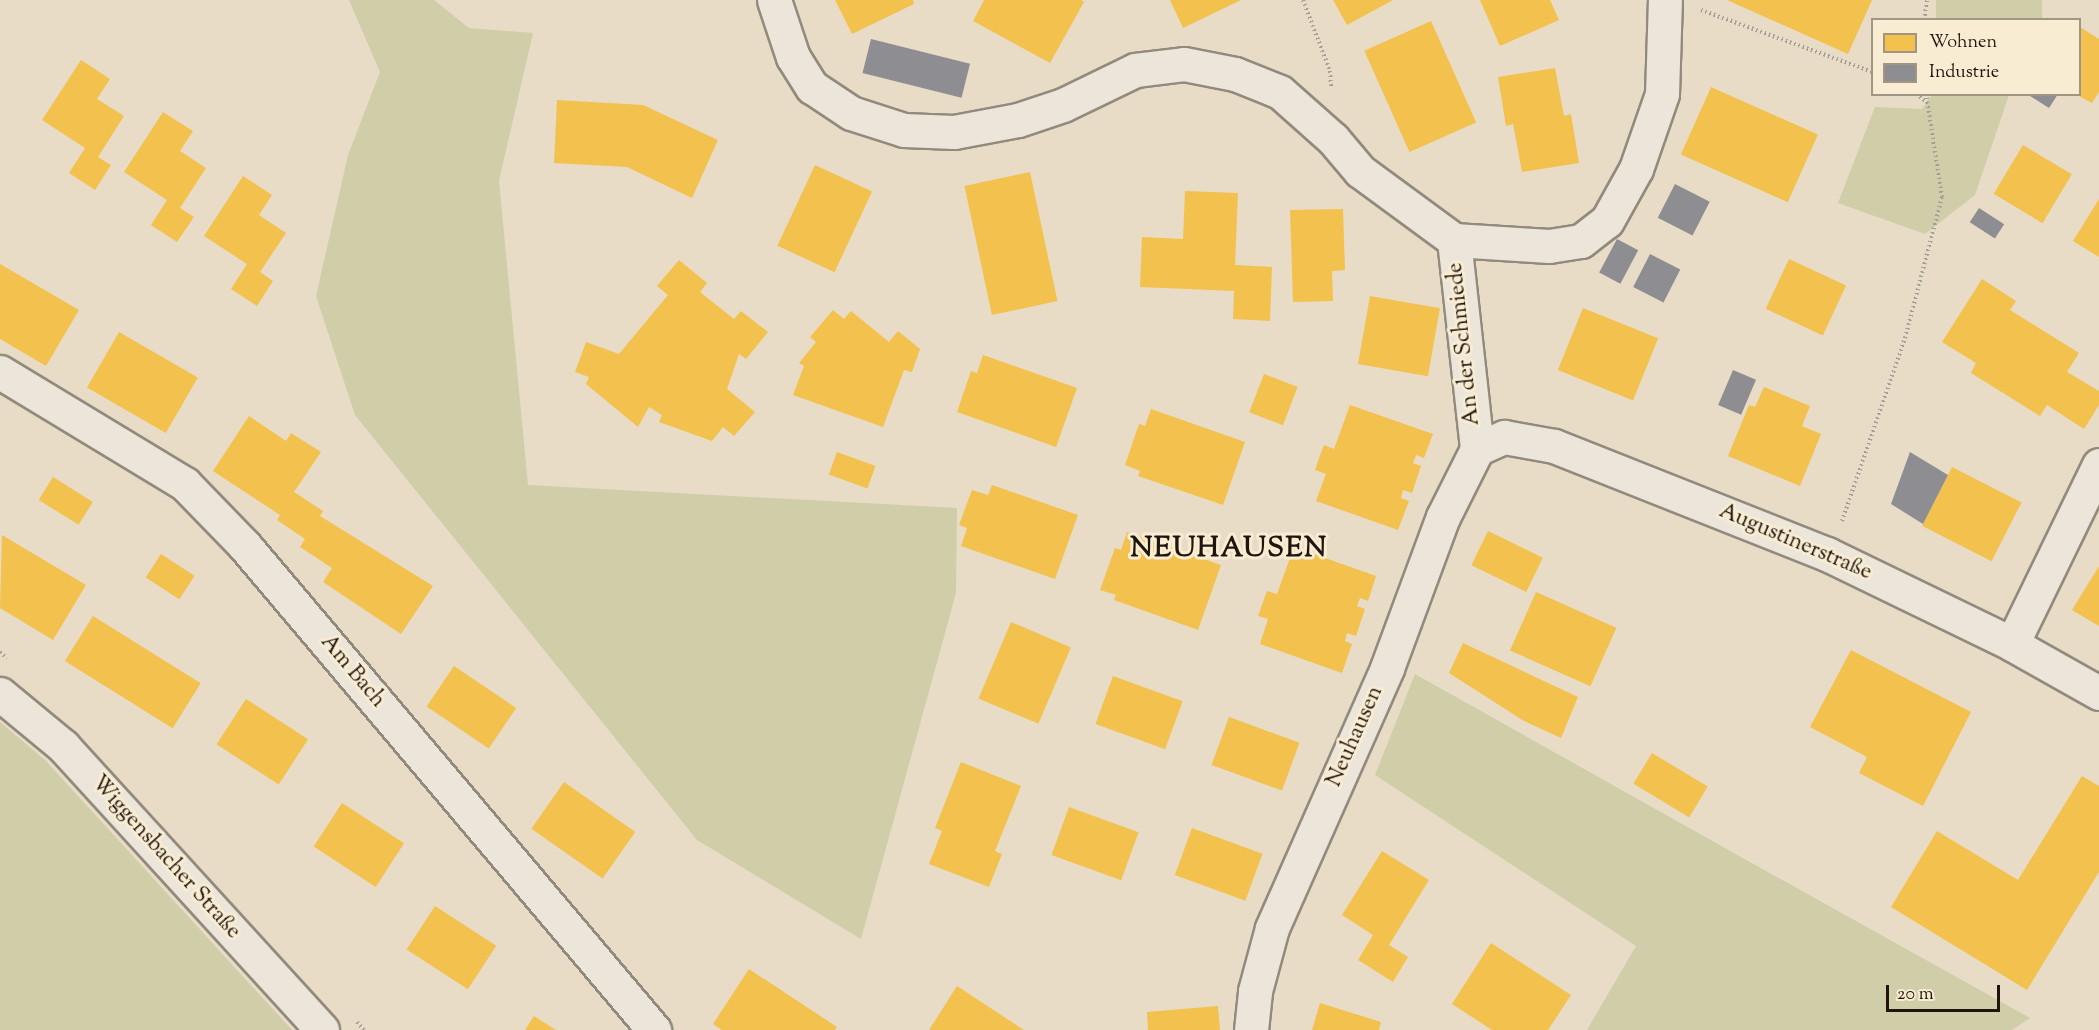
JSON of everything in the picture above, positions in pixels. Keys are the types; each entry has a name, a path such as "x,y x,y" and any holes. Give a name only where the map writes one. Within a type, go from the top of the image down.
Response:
{"street":[{"name":"An der Schmiede","path":"774,0 793,57 812,87 851,113 904,130 954,132 1018,120 1064,105 1135,70 1184,64 1235,74 1280,92 1333,139 1360,171 1454,240 1549,246 1581,241 1607,221 1636,169 1662,94 1680,4"},
{"name":"An der Schmiede","path":"1454,240 1477,449"},
{"name":"Am Bach","path":"0,372 117,440 192,492 245,546 654,1030"},
{"name":"Augustinerstraße","path":"1477,449 1504,437 1554,446 1827,554 2012,644 2099,693"},
{"name":"Neuhausen","path":"1251,1030 1255,991 1272,928 1387,668 1443,517 1477,449"},
{"path":"2012,644 2096,478"},
{"name":"Wiggensbacher Straße","path":"0,694 63,746 322,1030"}],"path":[{"path":"1303,0 1330,71 1333,139"},
{"path":"1923,18 1927,0"},
{"path":"1680,4 1871,72"},
{"path":"1919,96 1928,102"},
{"path":"1842,522 1905,338 1942,197 1926,96"}],"green space":[{"path":"349,0 434,0 469,28 533,33 499,181 528,485 957,508 956,593 861,939 697,840 355,415 316,296 348,155 380,72"},
{"path":"1936,0 2042,0 2042,18 1936,18"},
{"path":"1931,96 2009,96 1975,195 1925,234 1838,203 1875,107 1922,109"},
{"path":"1415,674 2030,1018 2012,1030 1587,1030 1636,946 1375,775"},
{"path":"0,722 46,761 292,1030 0,1030"}],"building: Wohnen":[{"path":"835,0 913,0 914,4 852,34"},
{"path":"984,0 1081,0 1084,2 1050,63 973,21"},
{"path":"1170,0 1241,0 1183,28"},
{"path":"1333,0 1393,0 1347,25"},
{"path":"1480,0 1550,0 1559,20 1500,46"},
{"path":"1727,0 1872,0 1848,54"},
{"path":"1431,21 1476,122 1409,152 1364,51"},
{"path":"2081,28 2099,39 2099,92 2092,103 2079,96 2081,96"},
{"path":"81,60 110,79 97,99 124,116 98,157 111,165 95,190 69,173 85,148 42,120"},
{"path":"1555,68 1564,116 1571,114 1579,163 1522,172 1513,124 1506,126 1498,77"},
{"path":"1711,87 1818,135 1788,202 1681,155"},
{"path":"557,100 643,105 718,140 692,198 627,167 554,163"},
{"path":"163,112 193,131 180,151 206,168 180,208 194,217 177,242 151,225 167,200 124,172"},
{"path":"2023,145 2072,174 2043,223 1994,194"},
{"path":"815,165 872,192 834,272 777,246"},
{"path":"1030,172 1057,301 992,315 964,186"},
{"path":"243,176 272,195 259,215 286,233 260,272 273,281 257,306 231,289 247,264 204,236"},
{"path":"1185,191 1238,193 1235,265 1272,267 1270,321 1233,319 1234,291 1140,287 1142,237 1183,239"},
{"path":"2099,199 2099,257 2073,241"},
{"path":"1343,209 1345,270 1332,271 1333,301 1293,302 1290,210"},
{"path":"1789,259 1846,286 1823,335 1766,309"},
{"path":"679,260 707,283 700,292 734,319 741,311 768,332 746,359 739,354 727,389 755,412 734,436 723,427 712,441 659,422 662,415 649,407 638,427 586,384 589,377 575,372 586,342 619,354 668,295 657,286"},
{"path":"0,264 79,310 46,366 0,339"},
{"path":"1982,279 2016,301 2010,310 2079,353 2067,372 2099,391 2099,405 2084,429 2047,405 2040,416 1971,373 1976,363 1942,342"},
{"path":"1370,296 1440,308 1428,376 1358,364"},
{"path":"1583,308 1658,338 1633,400 1558,370"},
{"path":"833,310 844,319 851,311 889,342 898,331 920,349 912,372 904,370 883,427 793,395 804,366 799,363 816,342 810,337"},
{"path":"119,332 198,378 166,433 87,387"},
{"path":"983,355 1077,388 1056,447 957,412 971,371 977,373"},
{"path":"1264,374 1298,387 1283,425 1249,412"},
{"path":"1764,387 1810,406 1802,426 1821,434 1800,486 1728,456 1749,405 1755,407"},
{"path":"1350,405 1433,434 1424,458 1416,455 1413,463 1421,466 1412,493 1403,490 1401,498 1409,501 1398,530 1316,501 1326,474 1315,470 1319,458 1324,445 1334,449"},
{"path":"1151,409 1245,442 1223,505 1138,476 1140,471 1125,465 1139,424 1145,426"},
{"path":"249,416 286,441 291,433 321,452 294,492 323,511 320,516 433,586 401,634 323,582 332,568 300,547 305,539 277,520 280,515 213,471"},
{"path":"837,452 876,466 867,489 829,475"},
{"path":"1952,467 2021,502 1992,561 1922,526"},
{"path":"53,477 93,502 79,525 39,500"},
{"path":"992,485 1078,515 1055,579 961,546 967,528 959,525 972,490 988,495"},
{"path":"1488,531 1543,558 1526,592 1471,565"},
{"path":"1127,532 1221,565 1198,630 1114,600 1116,595 1100,590 1115,548 1121,550"},
{"path":"2,535 86,585 53,640 0,608"},
{"path":"1294,547 1376,576 1368,601 1360,598 1357,606 1365,609 1356,636 1347,633 1345,641 1352,644 1342,673 1260,644 1268,619 1258,616 1267,591 1277,594"},
{"path":"161,554 195,576 179,599 146,577"},
{"path":"2099,566 2099,626 2072,610"},
{"path":"1536,592 1616,628 1590,686 1510,650"},
{"path":"93,616 201,683 173,728 65,661"},
{"path":"1011,622 1071,647 1038,724 979,698"},
{"path":"1463,643 1578,697 1561,738 1524,721 1449,673"},
{"path":"1851,650 1971,712 1923,806 1859,773 1867,757 1810,727"},
{"path":"454,666 516,708 489,749 427,707"},
{"path":"1113,676 1183,701 1165,749 1096,724"},
{"path":"246,699 308,739 279,785 217,744"},
{"path":"1229,717 1299,743 1282,791 1212,765"},
{"path":"1652,753 1708,786 1689,817 1633,784"},
{"path":"961,762 1021,786 995,851 1002,854 989,887 929,864 942,831 935,828"},
{"path":"2082,776 2099,786 2099,872 2027,990 1891,907 1937,831 2018,880"},
{"path":"564,782 635,832 603,879 531,829"},
{"path":"342,803 404,843 376,887 314,847"},
{"path":"1069,807 1139,832 1121,880 1052,855"},
{"path":"1192,828 1262,854 1245,901 1175,875"},
{"path":"1382,851 1429,880 1389,945 1408,957 1393,982 1358,960 1373,935 1342,915"},
{"path":"435,906 496,946 468,989 407,950"},
{"path":"1491,943 1571,995 1548,1030 1492,1030 1452,1004"},
{"path":"749,969 837,1027 835,1030 722,1030 713,1024"},
{"path":"957,986 992,1009 1024,1030 929,1030"},
{"path":"1320,1003 1381,1022 1379,1030 1312,1030"},
{"path":"1218,1006 1220,1030 1148,1030 1147,1012"},
{"path":"534,1016 556,1030 525,1030"}],"building: Industrie":[{"path":"871,39 970,64 962,98 863,73"},
{"path":"2030,96 2057,96 2049,108"},
{"path":"1675,184 1710,202 1692,236 1658,218"},
{"path":"1979,208 2004,224 1995,239 1970,222"},
{"path":"1617,239 1638,250 1620,284 1599,273"},
{"path":"1650,254 1680,269 1663,302 1633,287"},
{"path":"1733,370 1756,380 1741,415 1718,405"},
{"path":"1910,452 1948,475 1923,524 1891,504"}],"district":[{"name":"NEUHAUSEN","path":"1229,549"}]}
